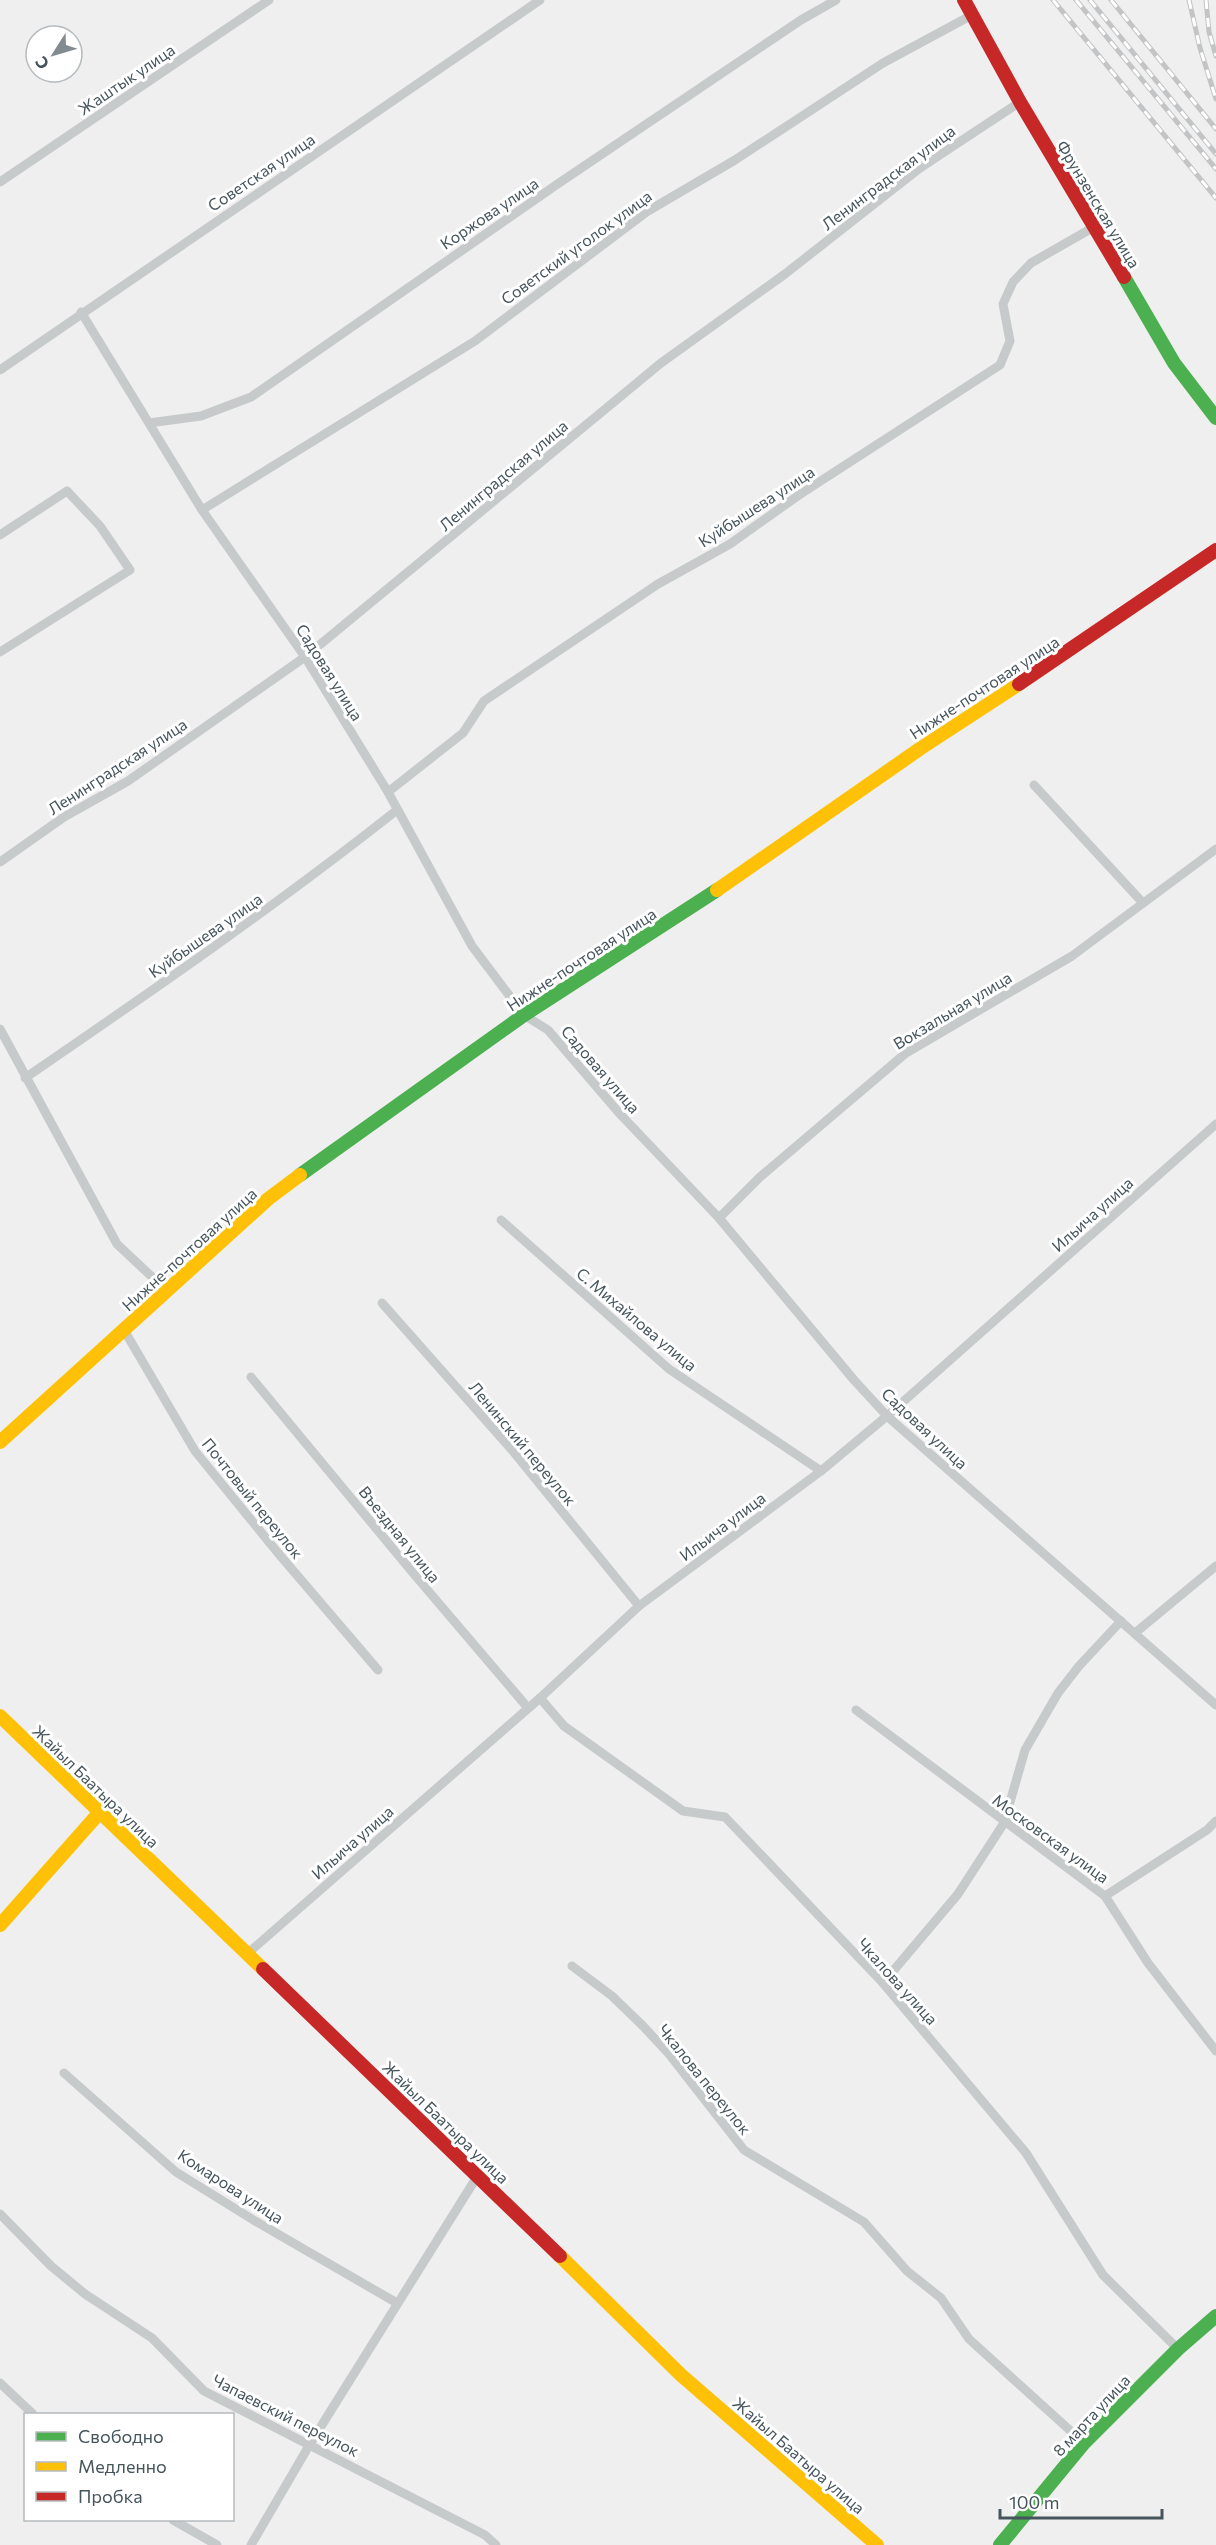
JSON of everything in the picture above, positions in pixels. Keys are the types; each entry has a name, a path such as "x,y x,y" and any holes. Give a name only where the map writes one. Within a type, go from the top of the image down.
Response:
{"main road":[{"name":"Фрунзенская улица","path":"964,0 1020,102 1174,363 1216,418"},
{"name":"Нижне-почтовая улица","path":"0,1443 268,1199 348,1138 524,1015 677,918 921,748 1080,644 1216,550"},
{"name":"Жайыл Баатыра улица","path":"0,1716 478,2175 681,2375 877,2545"},
{"path":"0,1925 100,1812"},
{"name":"8 марта улица","path":"1000,2545 1084,2443 1178,2349 1216,2316"}],"street":[{"name":"Жаштык улица","path":"0,182 269,0"},
{"name":"Советская улица","path":"0,370 81,312 540,0"},
{"name":"Коржова улица","path":"149,423 201,416 251,397 559,183 836,0"},
{"name":"Советский уголок улица","path":"202,510 475,341 648,211 735,160 883,63 972,15"},
{"name":"Ленинградская улица","path":"0,862 64,817 128,780 305,657 661,363 785,274 920,168 1020,102"},
{"name":"Куйбышева улица","path":"388,792 463,733 484,701 639,596 730,544 799,495 1000,365 1010,341 1002,304 1013,282 1031,263 1094,227"},
{"name":"Садовая улица","path":"81,312 202,510 305,657 388,792 472,946 524,1015 548,1030 620,1114 719,1218 854,1380 887,1416 1216,1705"},
{"path":"0,535 67,490 100,526 130,570 0,652"},
{"path":"1034,785 1143,903"},
{"name":"Куйбышева улица","path":"25,1078 221,944 397,810"},
{"name":"Вокзальная улица","path":"719,1218 760,1177 906,1053 1072,956 1216,849"},
{"path":"0,1029 117,1244 167,1291"},
{"name":"Ильича улица","path":"247,1954 540,1698 639,1606 821,1471 887,1416 1216,1124"},
{"name":"С. Михайлова улица","path":"501,1220 669,1370 821,1471"},
{"name":"Ленинский переулок","path":"382,1303 512,1450 639,1606"},
{"name":"Почтовый переулок","path":"124,1330 195,1451 378,1670"},
{"name":"Въездная улица","path":"251,1377 528,1708"},
{"path":"1136,1633 1216,1566"},
{"path":"883,1983 958,1894 1004,1823 1025,1750 1058,1693 1079,1666 1121,1621"},
{"name":"Чкалова улица","path":"540,1698 564,1726 683,1811 725,1817 883,1983 1026,2153 1103,2275 1178,2349"},
{"name":"Московская улица","path":"856,1710 1004,1823 1105,1896 1148,1963 1216,2051"},
{"path":"1105,1896 1207,1830 1216,1821"},
{"name":"Чкалова переулок","path":"572,1966 612,1996 650,2033 744,2150 864,2222 907,2271 942,2298 969,2339 1084,2443"},
{"name":"Комарова улица","path":"64,2073 176,2172 255,2221 397,2303"},
{"path":"251,2545 310,2444 478,2175"},
{"name":"Чапаевский переулок","path":"0,2214 51,2266 85,2294 152,2338 204,2391 485,2535 496,2545"},
{"path":"0,2383 31,2413"},
{"path":"175,2521 217,2545"}],"railway":[{"path":"1053,0 1216,198"},
{"path":"1076,0 1216,169"},
{"path":"1090,0 1216,154"},
{"path":"1111,0 1216,129"},
{"path":"1189,0 1200,48 1216,99"},
{"path":"1206,0 1209,32 1216,56"}],"traffic: fast":[{"path":"1124,277 1174,363 1216,418"},
{"path":"300,1175 524,1015 717,890"},
{"path":"1000,2545 1084,2443 1178,2349 1216,2316"}],"traffic: slow":[{"path":"717,890 921,748 1019,684"},
{"path":"0,1442 268,1199 300,1175"},
{"path":"0,1716 263,1969"},
{"path":"0,1925 100,1812"},
{"path":"560,2256 681,2375 877,2545"}],"traffic: jam":[{"path":"964,0 1020,102 1124,277"},
{"path":"1019,684 1216,550"},
{"path":"263,1969 560,2256"}]}
